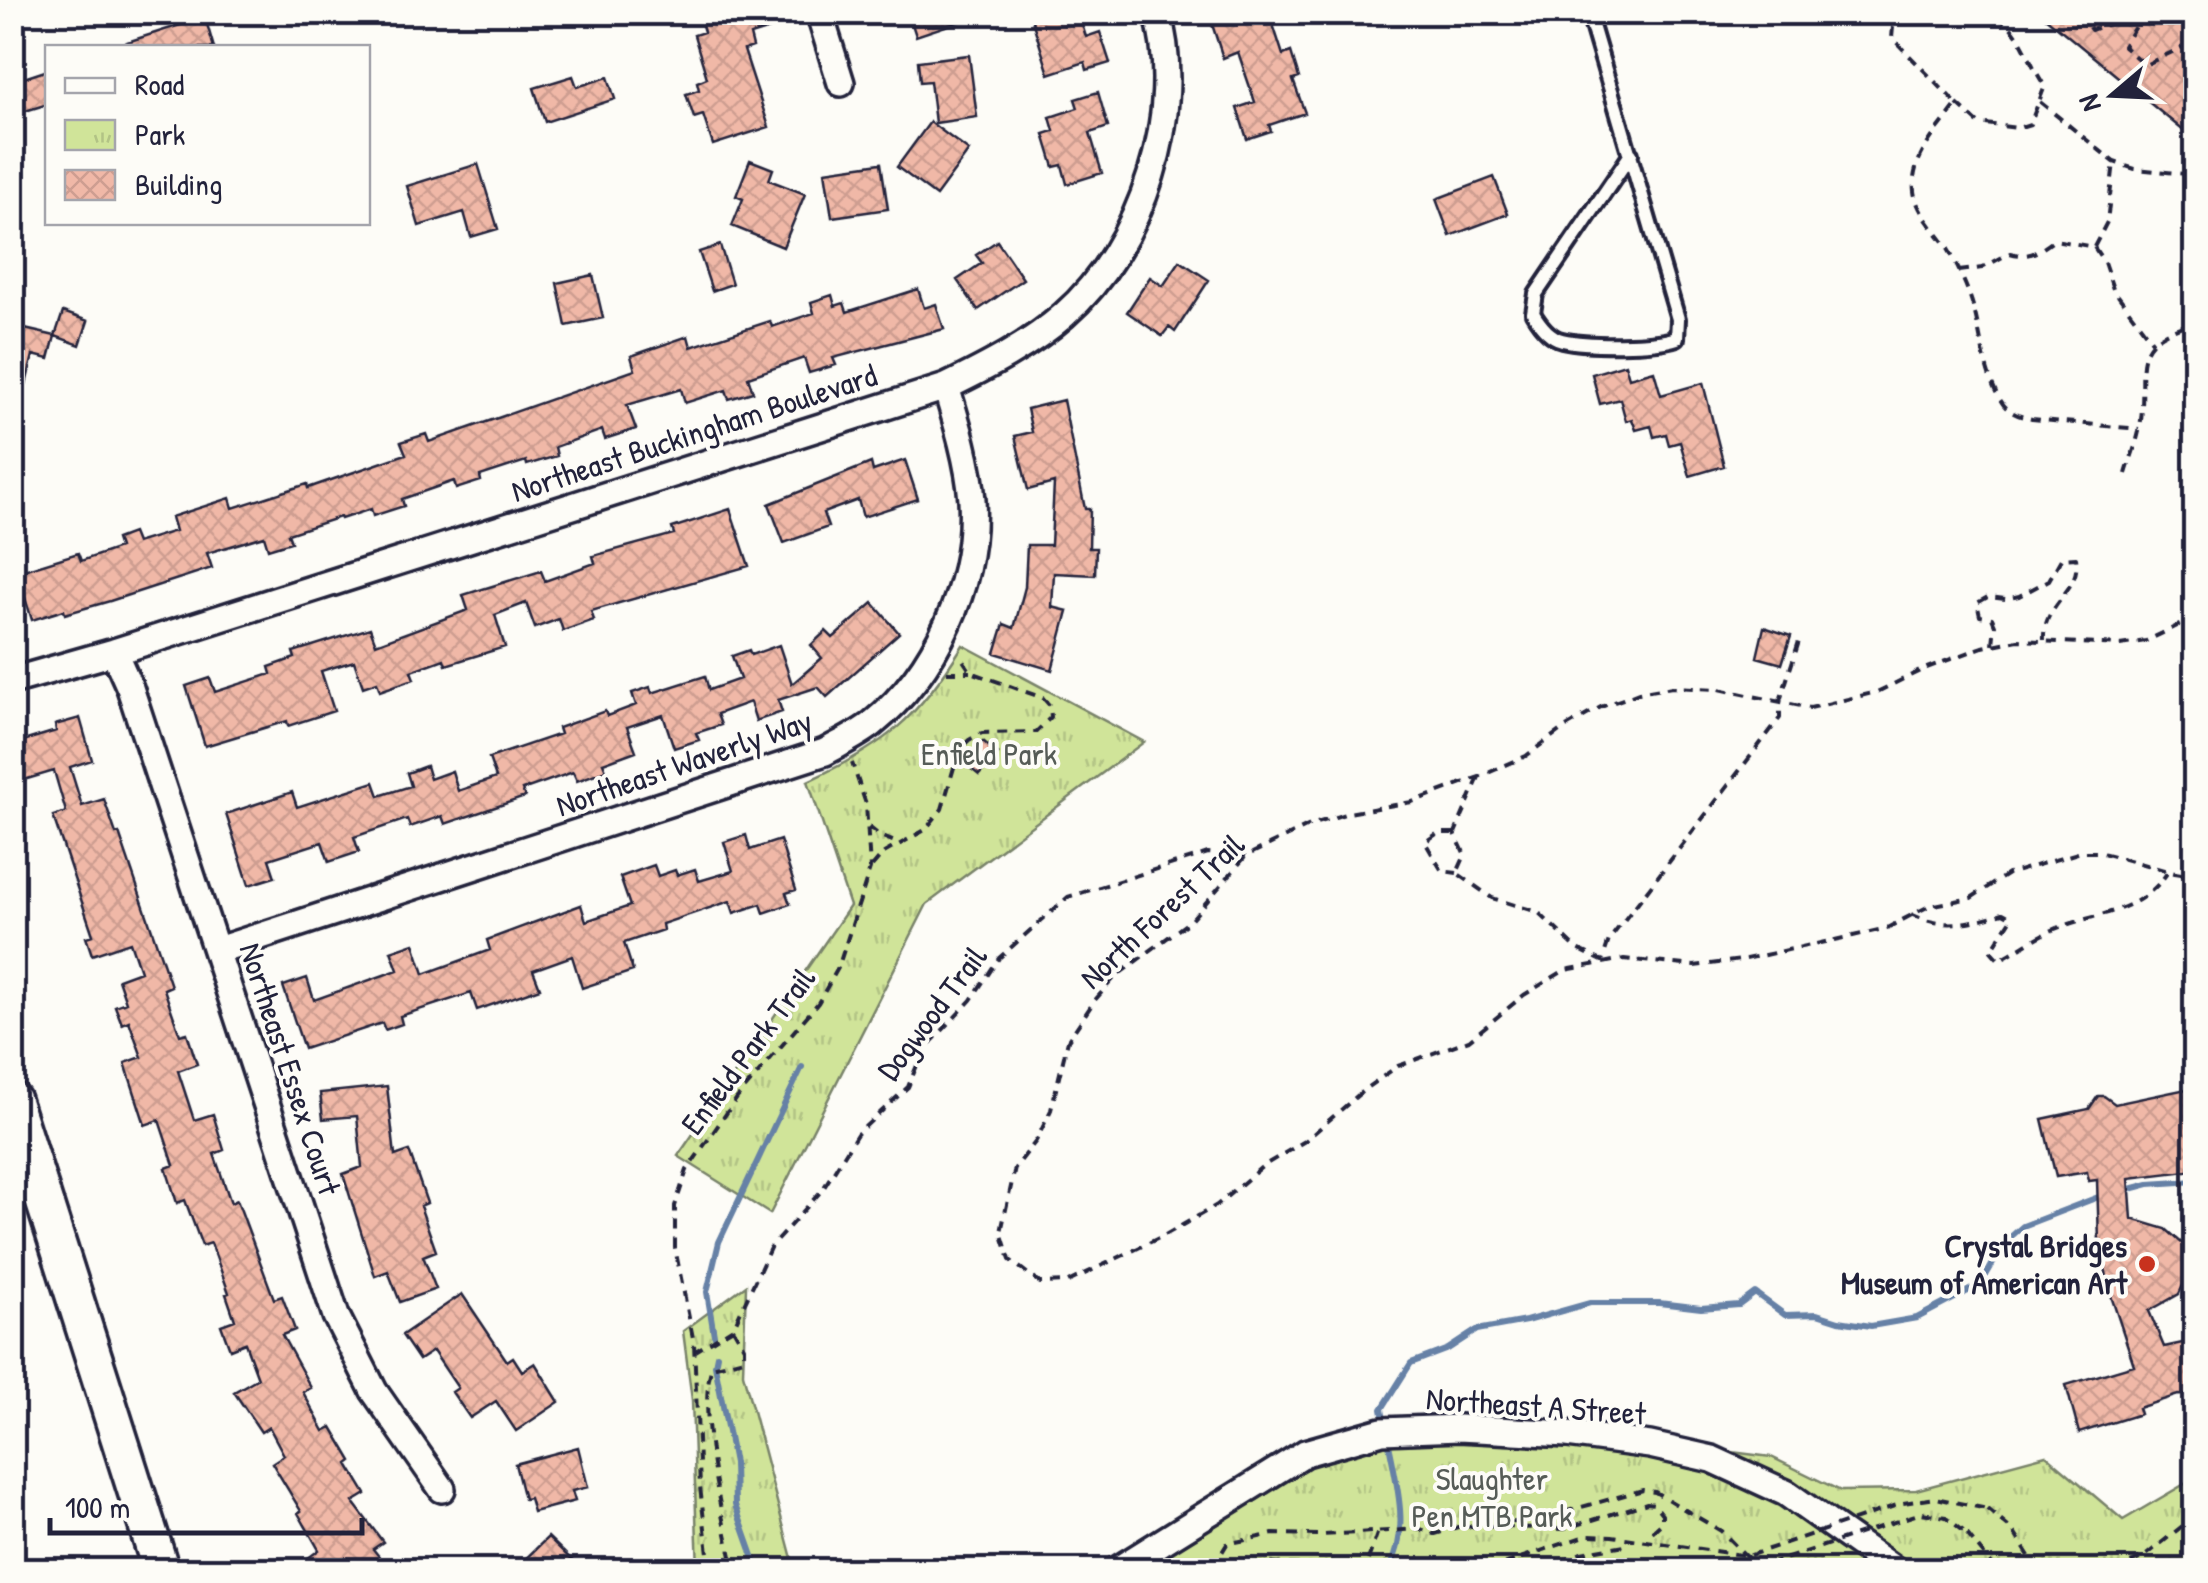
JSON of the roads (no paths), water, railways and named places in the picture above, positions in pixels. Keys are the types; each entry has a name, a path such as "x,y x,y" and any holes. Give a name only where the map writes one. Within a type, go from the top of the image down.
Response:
{"street":[{"path":"819,12 841,83"},
{"name":"Northeast Buckingham Boulevard","path":"12,681 946,387 1000,360 1064,315 1104,271 1136,215 1160,148 1165,90 1162,28 1157,12"},
{"name":"Northeast Waverly Way","path":"218,950 820,754 871,724 912,684 947,627 969,564 972,500 946,387"},
{"name":"Northeast Essex Court","path":"114,652 130,688 218,950 336,1316 374,1391 442,1488"},
{"path":"12,1100 160,1570"},
{"name":"Northeast A Street","path":"1116,1570 1305,1454 1382,1432 1459,1428 1567,1434 1650,1445 1712,1459 1786,1493 1895,1570"}],"lane":[{"path":"1588,12 1631,154 1678,319 1677,338 1660,344 1559,340 1541,327 1532,314 1536,294 1631,154"}],"waterway":[{"path":"714,1335 707,1292 719,1242 802,1067"},
{"path":"2123,1191 2149,1184 2196,1181"},
{"path":"1385,1426 1382,1409 1411,1363 1448,1349 1477,1330 1590,1303 1659,1303 1701,1308 1739,1305 1755,1293 1785,1315 1817,1314 1871,1326 1917,1318 1981,1284 2006,1241 2023,1226 2106,1194"},
{"path":"717,1355 715,1365 734,1463 735,1505 758,1570"},
{"path":"1388,1439 1400,1522 1396,1555 1389,1570"}],"place":[{"name":"Crystal Bridges Museum of American Art","path":"2147,1264"}],"park label":[{"name":"Enfield Park","path":"989,754"},
{"name":"Slaughter Pen MTB Park","path":"1492,1498"}]}
